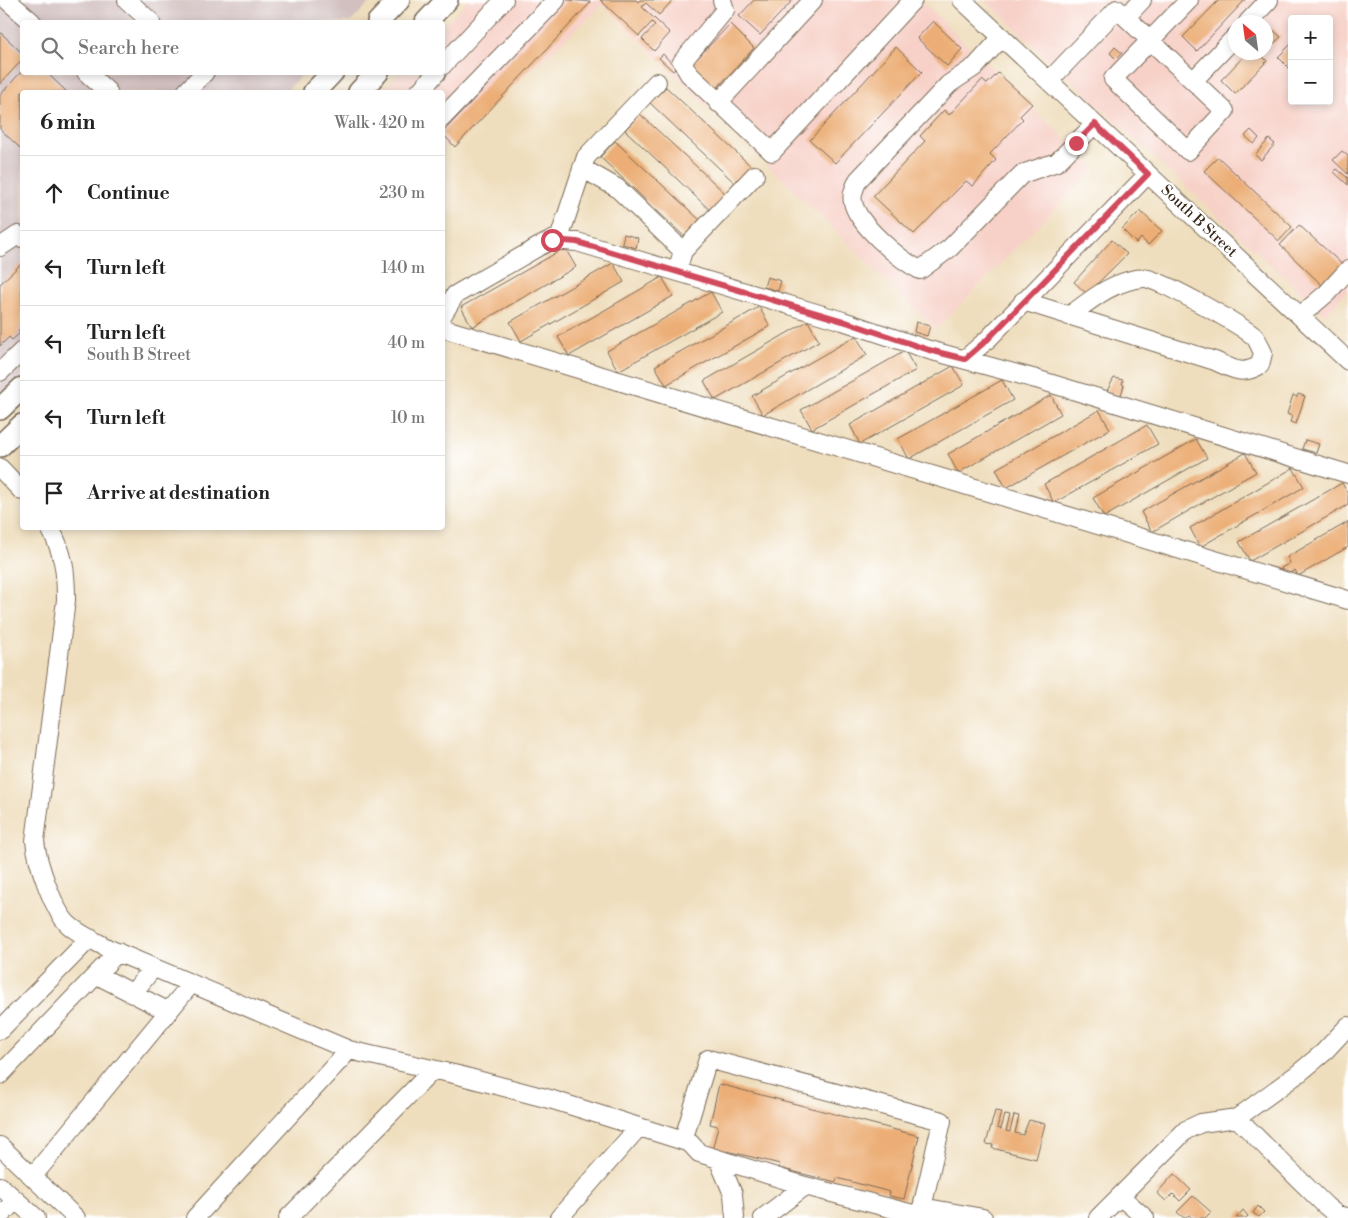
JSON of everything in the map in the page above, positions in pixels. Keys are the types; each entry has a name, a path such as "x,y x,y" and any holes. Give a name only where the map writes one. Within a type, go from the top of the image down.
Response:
{"main road":[{"path":"380,20 399,0"},
{"path":"428,20 447,0"},
{"path":"316,90 330,75"},
{"path":"361,90 375,75"},
{"path":"0,409 20,390"},
{"path":"0,446 20,427"}],"street":[{"path":"7,0 30,20"},
{"path":"127,0 149,20"},
{"path":"445,63 504,0"},
{"path":"445,115 556,0"},
{"path":"722,0 725,10 682,62 689,74 772,152 913,0"},
{"path":"718,103 813,0"},
{"name":"South B Street","path":"962,0 1348,361"},
{"path":"1048,81 1121,9 1142,0"},
{"path":"1121,9 1151,40 1225,112 1188,151 1113,79 1151,40 1189,0"},
{"path":"1255,15 1269,0"},
{"path":"1002,37 976,66 949,84 858,180 852,194 856,210 861,219 903,261 920,270 950,248 1022,174 1057,162 1095,124"},
{"path":"1193,81 1228,44"},
{"path":"89,75 106,90"},
{"path":"188,90 202,75"},
{"path":"420,90 434,75"},
{"path":"560,239 582,168 590,151 658,82"},
{"path":"582,168 617,188 684,251"},
{"path":"965,359 988,339 1148,174"},
{"path":"676,271 684,251 755,175"},
{"path":"2,243 18,235 20,236"},
{"path":"445,311 452,299 460,292 538,247 560,239 577,242 843,321 929,350 965,359 1348,474"},
{"path":"1300,316 1314,301 1327,293 1348,270"},
{"path":"1023,301 1069,316 1215,361 1240,372 1251,370 1260,365 1263,353 1253,335 1188,298 1146,277 1119,282 1098,294 1069,316"},
{"path":"445,329 1347,599"},
{"path":"0,372 20,352"},
{"path":"0,468 20,489"},
{"path":"52,530 62,549 65,564 66,600 35,841 39,866 62,916 69,926 153,968 349,1050 458,1074 553,1100 690,1143 699,1153 805,1186 913,1214 933,1209 983,1218"},
{"path":"0,1030 90,938"},
{"path":"0,1075 118,952"},
{"path":"132,994 153,968"},
{"path":"97,975 169,1012"},
{"path":"33,1176 191,984"},
{"path":"1098,1218 1186,1130 1201,1123 1237,1118 1323,1054 1348,1026"},
{"path":"196,1218 349,1050"},
{"path":"683,1141 708,1059 942,1121 921,1212"},
{"path":"288,1218 433,1070"},
{"path":"1237,1118 1326,1206 1337,1214 1348,1216"},
{"path":"559,1218 638,1128"},
{"path":"0,1146 76,1218"},
{"path":"718,1159 733,1194 735,1218"},
{"path":"0,1186 36,1218"},
{"path":"763,1218 805,1186"},
{"path":"1120,1196 1145,1218"},
{"path":"0,1216 16,1200"}],"shaded area":[{"path":"0,0 372,0 353,20 20,20 20,75 302,75 287,90 20,90 20,376 0,398"},
{"path":"468,0 921,0 1095,168 936,329 603,5 445,147 445,90 383,90 398,75 445,75 445,25"},
{"path":"984,0 1348,0 1348,290 1325,315"}],"building":[{"path":"567,0 591,2 455,147 445,136 445,130"},
{"path":"600,0 636,0 638,2 640,0 673,0 659,15 646,3 642,7 670,33 654,51 642,39 655,25 652,22 639,36"},
{"path":"754,0 793,0 760,35 739,16"},
{"path":"1219,0 1245,0 1231,15 1228,15 1228,18 1197,51 1183,37"},
{"path":"933,21 962,49 947,66 917,38"},
{"path":"730,24 754,48 715,90 690,66"},
{"path":"1273,30 1281,37 1273,44"},
{"path":"0,32 20,51 20,62 0,84"},
{"path":"896,47 922,72 835,163 810,140"},
{"path":"1115,47 1122,53 1116,59 1110,53"},
{"path":"1288,47 1288,67 1278,57"},
{"path":"663,54 676,68 673,71 659,58"},
{"path":"1240,60 1267,61 1235,94 1221,80"},
{"path":"20,73 20,75 49,75 65,90 20,90 20,148 0,129 0,95"},
{"path":"998,73 1032,104 1020,116 1023,119 990,154 996,160 973,186 966,181 914,234 873,196 925,141 920,136 944,110 949,115 982,80 987,84"},
{"path":"666,87 753,168 737,185 650,103"},
{"path":"640,114 727,195 712,212 625,130"},
{"path":"1251,130 1259,138 1254,144 1245,136"},
{"path":"1269,139 1275,144 1261,160 1255,155"},
{"path":"615,141 702,222 687,239 600,157"},
{"path":"1342,151 1348,156 1348,174 1333,160"},
{"path":"1218,157 1292,227 1279,241 1204,171"},
{"path":"1337,169 1348,178 1348,185 1334,172"},
{"path":"1140,211 1162,231 1148,245 1141,238 1136,243 1122,229"},
{"path":"1299,225 1344,266 1324,287 1280,245"},
{"path":"624,234 638,238 636,248 622,244"},
{"path":"1112,240 1127,254 1087,294 1074,282"},
{"path":"565,248 576,267 472,327 461,307"},
{"path":"613,263 624,282 521,341 510,322"},
{"path":"20,265 20,328 18,331 20,333 12,340 9,337 0,346 0,284"},
{"path":"662,277 673,296 569,356 558,337"},
{"path":"767,277 781,281 778,291 764,287"},
{"path":"711,292 722,312 618,371 607,351"},
{"path":"759,307 770,326 666,385 655,366"},
{"path":"808,321 819,341 715,400 704,381"},
{"path":"916,322 930,326 927,336 914,332"},
{"path":"856,336 867,355 763,415 752,396"},
{"path":"905,351 916,370 812,429 801,410"},
{"path":"953,366 964,385 860,444 850,425"},
{"path":"1114,378 1123,380 1122,384 1124,385 1121,395 1107,391"},
{"path":"1002,380 1013,400 909,459 898,439"},
{"path":"1298,394 1305,396 1296,424 1290,422 1292,416 1287,414 1293,395 1297,397"},
{"path":"1051,395 1061,414 958,473 948,454"},
{"path":"1099,410 1110,429 1006,488 996,469"},
{"path":"1147,425 1158,444 1054,503 1044,484"},
{"path":"1196,439 1207,458 1104,517 1093,498"},
{"path":"1305,440 1319,444 1316,453 1302,449"},
{"path":"1245,453 1256,472 1152,532 1141,512"},
{"path":"1293,468 1304,487 1200,547 1190,528"},
{"path":"1342,483 1348,494 1348,505 1250,561 1239,542"},
{"path":"1348,522 1348,547 1298,576 1295,570 1286,575 1281,568 1290,563 1287,557"},
{"path":"719,1084 919,1136 904,1199 889,1196 890,1192 837,1178 836,1182 779,1168 780,1164 727,1151 726,1154 712,1151 718,1126 710,1124"},
{"path":"995,1111 1001,1112 997,1128 1001,1129 1005,1115 1010,1116 1006,1131 1010,1132 1014,1115 1019,1116 1015,1133 1023,1135 1029,1120 1045,1124 1036,1159 992,1148 993,1145 986,1144"},
{"path":"1174,1174 1191,1190 1180,1201 1173,1194 1166,1201 1157,1193"},
{"path":"1193,1196 1211,1212 1205,1218 1192,1218 1189,1215 1184,1218 1177,1212"},
{"path":"1258,1206 1264,1212 1259,1217 1253,1213"},
{"path":"1243,1210 1248,1216 1246,1218 1236,1218"}],"route":[{"path":"552,240 560,239 577,242 843,321 929,350 965,359 988,339 1148,174 1095,124 1076,143"}]}
